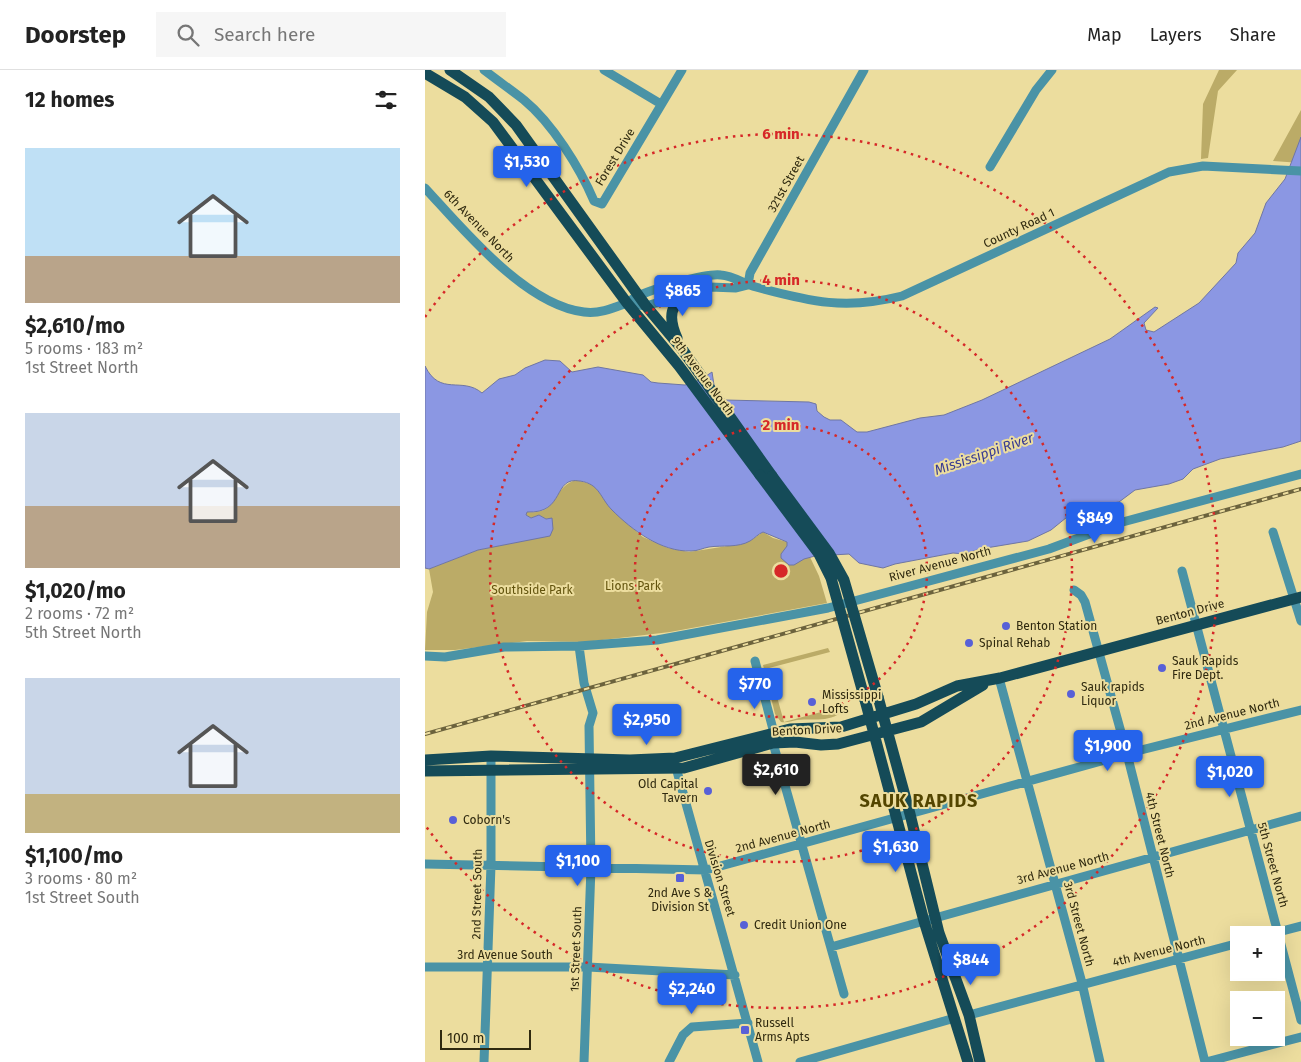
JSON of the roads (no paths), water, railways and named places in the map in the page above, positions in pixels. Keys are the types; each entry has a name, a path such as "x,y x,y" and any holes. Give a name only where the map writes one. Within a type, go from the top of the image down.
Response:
{"main road":[{"name":"9th Avenue North","path":"450,70 489,97 516,125 766,476"},
{"name":"9th Avenue North","path":"425,73 465,97 493,122 627,303 683,358"},
{"path":"683,358 670,316 672,309 678,301 702,289"},
{"path":"766,476 829,553 844,580 911,814 929,919 969,1015 980,1062"},
{"path":"766,476 819,554 831,578 897,818 929,919 968,1062"},
{"name":"Benton Drive","path":"425,771 589,764 675,764 773,738 798,728 832,729 917,704 957,686 999,678 1298,597"},
{"name":"Benton Drive","path":"773,738 830,745 888,731 929,719 965,694 999,678"},
{"name":"Benton Drive","path":"425,760 491,756 589,764"}],"street":[{"name":"Forest Drive","path":"484,70 525,101 553,134 582,174 594,201 602,204 681,70"},
{"path":"604,70 661,104"},
{"name":"321st Street","path":"748,285 750,274 864,70"},
{"path":"990,167 1036,90 1052,70"},
{"name":"County Road 1","path":"638,295 720,275 737,279 748,285 811,301 842,304 873,303 902,296 1169,172 1203,166 1301,171"},
{"name":"6th Avenue North","path":"425,188 495,262 524,286 565,308 584,312 603,312 627,303"},
{"name":"County Road 1","path":"646,306 702,289 719,286 736,288 748,285"},
{"path":"627,303 638,295"},
{"path":"627,303 646,306"},
{"name":"River Avenue North","path":"425,656 445,657 504,647 579,646 657,640 828,608 1049,549 1119,523 1301,474"},
{"path":"1273,532 1298,597 1301,621"},
{"name":"5th Street North","path":"1182,571 1276,926"},
{"name":"4th Street North","path":"1073,590 1081,595 1085,602 1127,754 1206,1062"},
{"name":"1st Street South","path":"579,646 579,682 588,715 592,718 589,726 591,867 585,1062"},
{"path":"755,661 801,844 844,994"},
{"name":"3rd Street North","path":"999,678 1082,983 1101,1062"},
{"name":"2nd Avenue North","path":"425,864 706,870 1223,728 1301,710"},
{"name":"2nd Street South","path":"484,1062 491,865 491,756"},
{"name":"Division Street","path":"675,764 758,1062"},
{"name":"3rd Avenue North","path":"831,946 1301,816"},
{"path":"1285,930 1301,926"},
{"name":"4th Avenue North","path":"969,1015 1082,983 1230,945"},
{"name":"5th Street North","path":"1285,959 1301,1020"},
{"name":"3rd Avenue South","path":"425,966 488,968 588,967 735,974"},
{"path":"799,1062 955,1018"},
{"path":"669,1062 683,1035 692,1027 748,1023"},
{"path":"1206,1062 1301,1037"}],"water":[{"name":"Mississippi River","path":"1301,137 1301,441 1283,447 1220,459 1193,469 1183,479 1169,484 1135,490 1119,502 1077,509 1051,530 1028,541 980,549 964,554 953,553 883,568 859,563 849,554 815,556 804,559 794,565 789,565 781,558 787,542 763,532 740,545 709,547 696,551 669,548 658,544 629,525 612,510 592,485 580,481 571,481 565,484 554,502 548,507 539,511 527,512 526,515 531,518 539,515 546,519 552,518 553,529 550,536 478,550 429,569 425,568 425,366 437,381 444,384 467,386 482,393 499,379 515,375 525,368 545,360 560,361 572,372 598,367 643,375 651,382 685,385 700,380 712,372 714,385 725,400 809,402 816,404 817,411 824,417 830,420 841,420 857,432 867,432 920,418 944,415 982,400 1110,339 1155,307 1158,308 1144,323 1146,330 1154,332 1199,303 1236,263 1238,253 1255,233 1266,203 1285,179"}],"railway":[{"path":"425,734 1301,489"}],"place":[{"name":"Benton Station","path":"1006,626"},
{"name":"Spinal Rehab","path":"969,643"},
{"name":"Sauk Rapids Fire Dept.","path":"1162,668"},
{"name":"Sauk rapids Liquor","path":"1071,694"},
{"name":"Mississippi Lofts","path":"812,702"},
{"name":"Old Capital Tavern","path":"708,791"},
{"name":"Coborn's","path":"453,820"},
{"name":"2nd Ave S & Division St","path":"680,878"},
{"name":"Credit Union One","path":"744,925"},
{"name":"Russell Arms Apts","path":"745,1030"}],"district":[{"name":"SAUK RAPIDS","path":"919,801"}],"park label":[{"name":"Lions Park","path":"633,586"},
{"name":"Southside Park","path":"532,590"}]}
